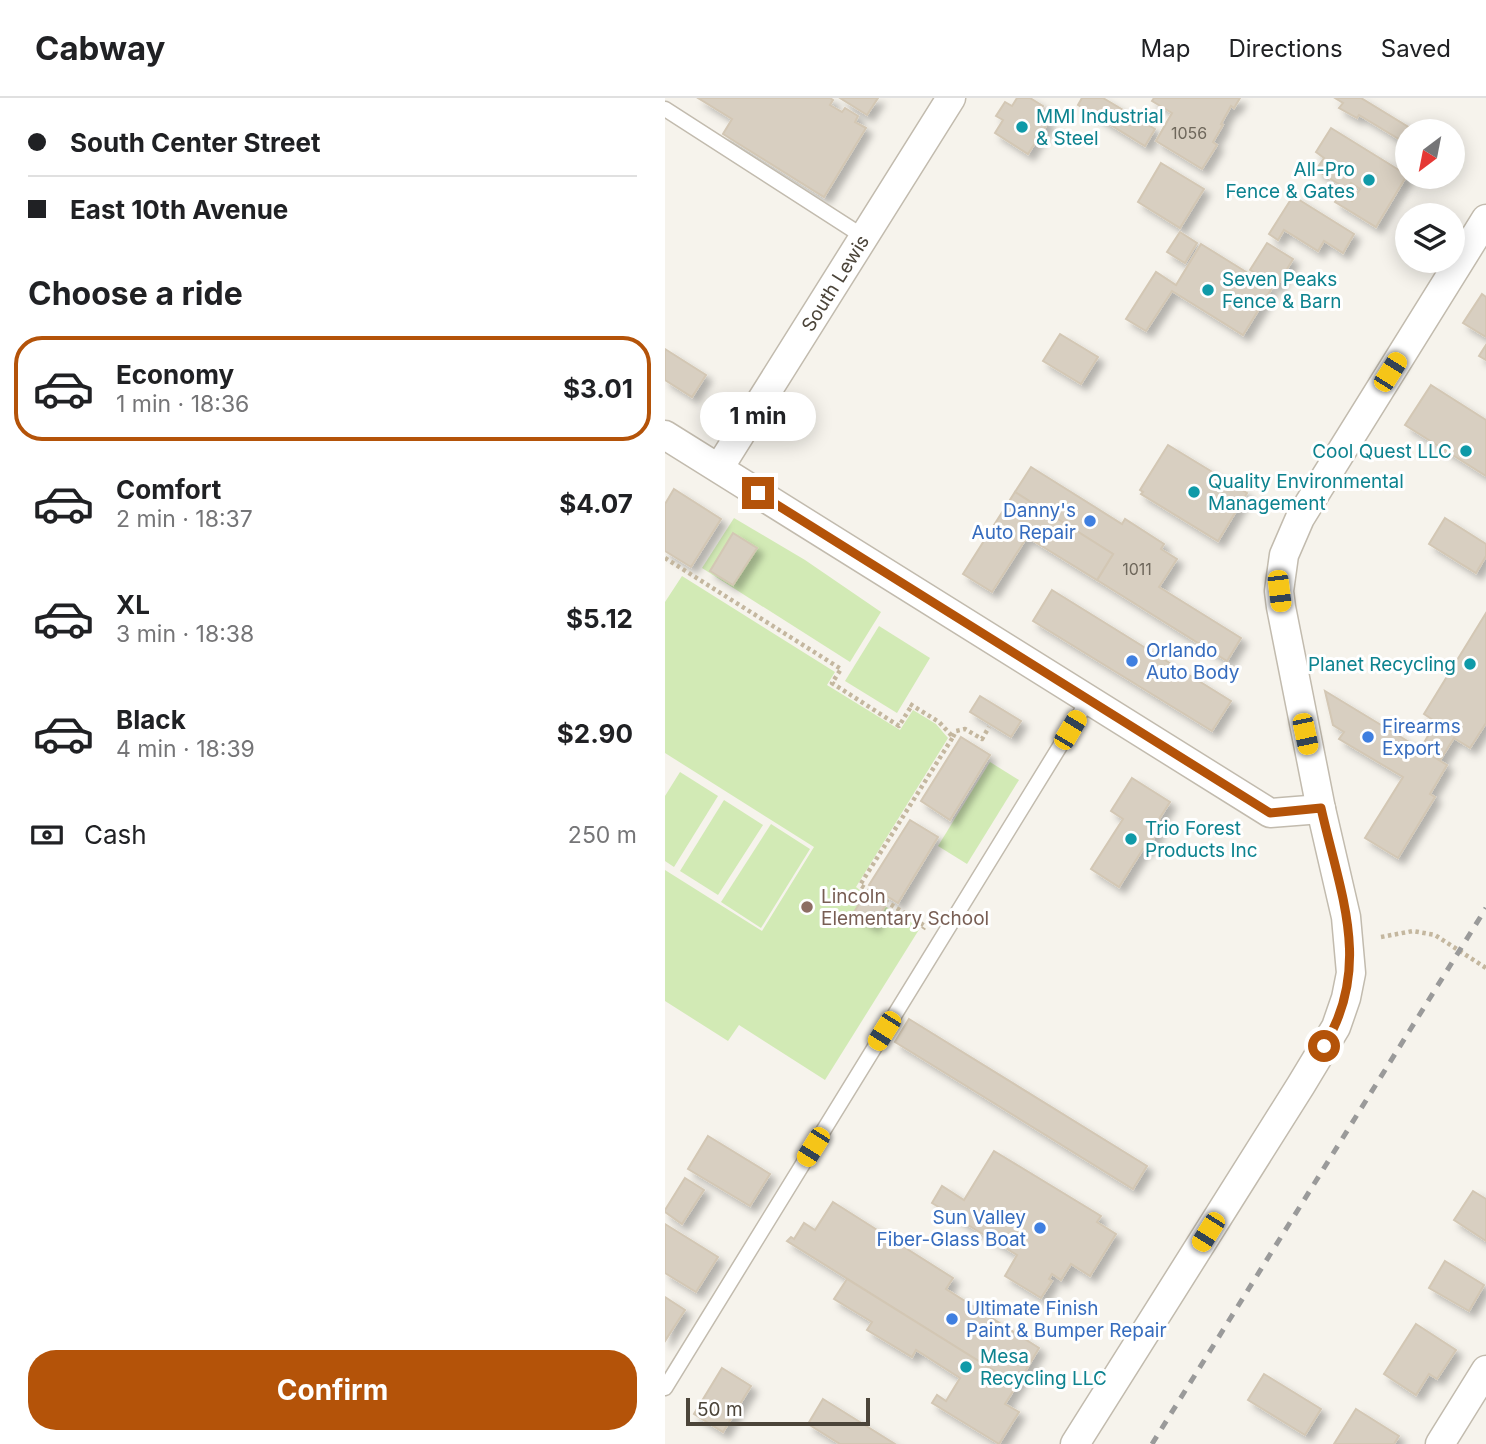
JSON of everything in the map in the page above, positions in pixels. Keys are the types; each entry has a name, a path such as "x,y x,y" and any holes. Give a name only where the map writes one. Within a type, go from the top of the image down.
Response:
{"street":[{"name":"South Lewis","path":"719,468 951,98"},
{"path":"1075,1444 1336,1027 1346,998 1351,973 1350,944 1283,625 1279,591 1284,555 1300,518 1486,219"},
{"path":"665,435 1270,813 1321,808"},
{"path":"1440,1444 1486,1370"}],"lane":[{"path":"665,109 864,237"},
{"path":"665,1388 1089,699"}],"path":[{"path":"665,558 841,669 832,683 899,726 911,704 939,722 953,737"},
{"path":"918,937 925,926 860,885 956,731 965,729 982,739 989,727"},
{"path":"1381,937 1413,931 1436,935 1486,968"}],"green space":[{"path":"734,518 805,560 881,612 850,662 702,568"},
{"path":"682,576 835,672 827,685 900,730 913,710 936,724 948,738 856,887 865,894 853,914 873,926 885,906 920,928 825,1080 739,1025 728,1041 665,1001 665,870 762,931 814,847 665,753 665,602"},
{"path":"879,626 930,658 897,713 845,681"},
{"path":"990,762 1019,780 967,864 938,846"},
{"path":"680,772 718,796 674,867 665,861 665,796"},
{"path":"724,800 763,825 718,895 680,871"},
{"path":"771,824 810,849 761,928 721,902"}],"building":[{"path":"698,98 830,98 833,100 830,105 842,112 845,108 858,116 855,122 866,128 824,197 723,134 732,119"},
{"path":"840,98 878,98 867,115"},
{"name":"MMI Industrial & Steel","path":"1017,98 1030,98 1043,106 1038,114 1049,121 1028,154 995,133 1003,120 996,116 1005,102 1012,106"},
{"path":"1082,98 1103,98 1155,129 1145,146 1078,105"},
{"path":"1154,98 1240,98 1234,108 1231,106 1221,124 1223,125 1213,142 1217,145 1202,169 1156,141 1172,113 1152,101"},
{"path":"1335,98 1361,98 1395,119 1395,137 1359,115 1357,118 1339,108 1343,103"},
{"name":"All-Pro Fence & Gates","path":"1331,128 1395,168 1395,189 1399,189 1376,227 1335,202 1340,193 1352,201 1360,189 1351,183 1347,189 1316,170 1324,158 1316,152"},
{"path":"1161,163 1204,189 1180,228 1138,202"},
{"path":"1293,196 1354,234 1343,253 1324,241 1318,251 1284,230 1278,240 1269,234"},
{"path":"1180,232 1197,243 1185,263 1167,252"},
{"path":"1267,243 1293,259 1277,286 1250,270"},
{"name":"Seven Peaks Fence & Barn","path":"1201,244 1272,288 1243,335 1172,291 1146,331 1126,319 1156,272 1176,285"},
{"path":"1482,294 1486,297 1486,337 1463,323"},
{"path":"1060,334 1098,357 1081,384 1043,361"},
{"path":"1486,345 1486,360 1479,356"},
{"path":"665,349 706,375 692,397 665,380"},
{"name":"Cool Quest LLC","path":"1431,385 1486,420 1486,476 1405,425"},
{"name":"Quality Environmental Management","path":"1168,445 1247,493 1218,541 1141,494 1143,492 1140,490"},
{"path":"1031,467 1122,524 1125,519 1164,544 1161,549 1177,559 1159,587 1241,638 1227,661 1097,580 1113,554 1015,492"},
{"path":"674,489 721,519 691,567 665,551 665,504"},
{"path":"1015,492 1113,554 1097,580 1027,537 992,592 963,574"},
{"path":"1445,518 1486,544 1486,556 1476,573 1429,544"},
{"path":"733,533 757,548 733,585 710,571"},
{"name":"Orlando Auto Body","path":"1052,590 1231,701 1212,731 1033,621"},
{"name":"Planet Recycling","path":"1486,613 1486,723 1470,748 1454,738 1440,760 1421,748 1436,722 1424,714"},
{"path":"1325,691 1447,765 1430,794 1435,797 1398,858 1365,838 1403,777 1339,739 1344,732 1333,725"},
{"path":"980,696 1021,721 1011,737 970,712"},
{"path":"961,737 990,755 950,820 921,801"},
{"name":"Trio Forest Products Inc","path":"1132,778 1170,802 1154,827 1159,830 1146,850 1143,849 1119,887 1091,869 1123,819 1111,811"},
{"path":"910,820 938,837 898,903 869,885"},
{"path":"865,894 885,906 873,926 853,914"},
{"path":"909,1019 1147,1166 1133,1189 895,1042"},
{"path":"708,1136 770,1174 750,1206 688,1169"},
{"name":"Sun Valley Fiber-Glass Boat","path":"994,1151 1101,1216 1097,1222 1116,1234 1090,1276 1071,1264 1061,1280 1052,1274 1049,1279 1052,1281 1041,1298 1005,1276 1017,1255 932,1203 942,1186 964,1200"},
{"path":"685,1178 704,1190 682,1224 665,1210"},
{"path":"1473,1191 1486,1199 1486,1241 1454,1220"},
{"name":"Ultimate Finish Paint & Bumper Repair","path":"833,1202 953,1278 946,1289 1039,1348 1017,1385 787,1241 791,1237 794,1239 804,1223 815,1230"},
{"path":"665,1224 718,1257 696,1292 665,1273"},
{"path":"1445,1261 1484,1285 1469,1311 1429,1288"},
{"name":"Mesa Recycling LLC","path":"847,1279 1017,1385 1005,1404 1019,1412 999,1444 932,1403 937,1395 946,1401 960,1378 916,1350 912,1357 867,1330 872,1322 834,1299"},
{"path":"665,1297 685,1310 665,1341"},
{"path":"1416,1324 1456,1350 1437,1379 1429,1374 1416,1395 1384,1374"},
{"path":"722,1368 751,1386 723,1432 694,1414"},
{"path":"1264,1374 1321,1409 1305,1435 1248,1400"},
{"path":"823,1399 895,1444 840,1444 808,1424"},
{"path":"1356,1409 1399,1436 1394,1444 1334,1444"}],"railway":[{"path":"1152,1444 1486,908"}],"place":[{"name":"MMI Industrial & Steel","path":"1022,127"},
{"name":"All-Pro Fence & Gates","path":"1369,180"},
{"name":"Seven Peaks Fence & Barn","path":"1208,290"},
{"name":"Cool Quest LLC","path":"1466,451"},
{"name":"Quality Environmental Management","path":"1194,492"},
{"name":"Danny's Auto Repair","path":"1090,521"},
{"name":"Orlando Auto Body","path":"1132,661"},
{"name":"Planet Recycling","path":"1470,664"},
{"name":"Firearms Export","path":"1368,737"},
{"name":"Trio Forest Products Inc","path":"1131,839"},
{"name":"Lincoln Elementary School","path":"807,907"},
{"name":"Sun Valley Fiber-Glass Boat","path":"1040,1228"},
{"name":"Ultimate Finish Paint & Bumper Repair","path":"952,1319"},
{"name":"Mesa Recycling LLC","path":"966,1367"}],"route":[{"path":"758,493 1270,813 1321,808 1346,917 1351,973 1336,1027 1324,1046"}]}
